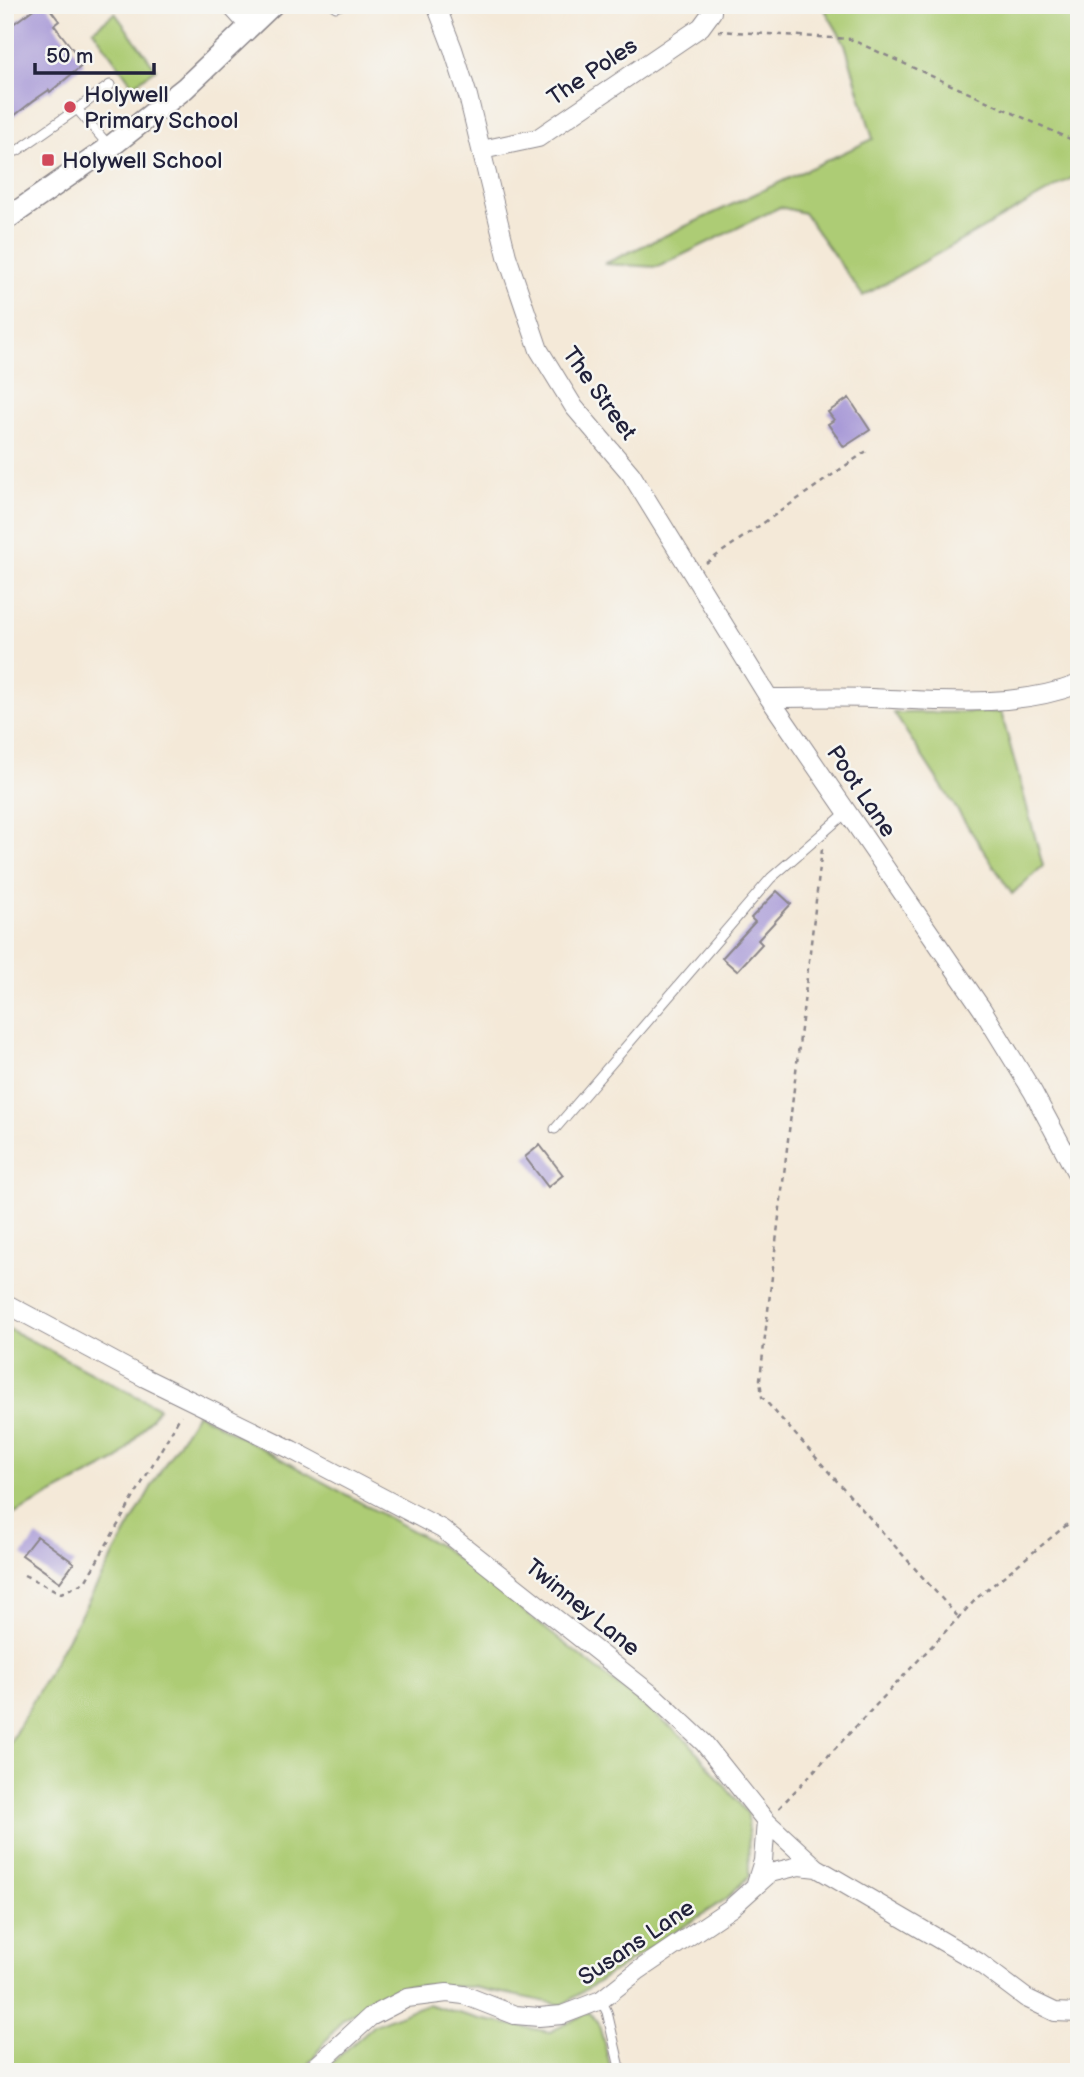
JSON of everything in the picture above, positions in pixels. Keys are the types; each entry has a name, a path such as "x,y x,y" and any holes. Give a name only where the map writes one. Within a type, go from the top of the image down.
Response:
{"street":[{"path":"230,5 250,27"},
{"path":"5,220 110,147 185,88 272,5"},
{"name":"The Street","path":"436,5 453,49 482,150 507,256 539,350 574,407 631,474 769,698"},
{"name":"The Poles","path":"482,150 538,138 701,27 712,12 712,5"},
{"path":"769,698 973,702 1020,698 1079,684"},
{"name":"Poot Lane","path":"769,698 982,1009 1034,1092 1079,1178"},
{"name":"Twinney Lane","path":"5,1303 442,1529 655,1698 704,1743 766,1821 817,1868 978,1962 1026,1998 1055,2012 1079,2013"},
{"path":"756,1884 763,1861 766,1821"},
{"name":"Susans Lane","path":"310,2072 370,2017 407,1998 447,1993 464,1996 515,2015 539,2017 562,2015 601,2000 639,1970 731,1908 770,1873 799,1866 817,1868"}],"lane":[{"path":"333,5 341,5"},
{"path":"17,151 110,85"},
{"path":"77,109 110,147"},
{"path":"555,1129 771,878 847,812"},
{"path":"601,2000 607,2012 621,2072"}],"path":[{"path":"701,27 718,32 850,39 1079,144"},
{"path":"691,573 868,450"},
{"path":"824,831 760,1379 762,1397 959,1618"},
{"path":"24,1575 61,1593 85,1582 189,1399"},
{"path":"766,1821 978,1597 1079,1515"}],"green space":[{"path":"822,5 1079,5 1079,174 863,296 804,213 780,207 658,267 604,264 873,139 845,44"},
{"path":"115,13 156,69 133,85 93,30"},
{"path":"1001,712 1043,866 1012,894 894,713"},
{"path":"5,1327 159,1408 119,1459 5,1519"},
{"path":"197,1413 442,1547 688,1741 748,1814 749,1876 726,1899 562,2005 473,1987 405,1985 343,2019 302,2072 5,2072 5,1745 8,1746 158,1475"},
{"path":"427,2004 480,2019 550,2032 589,2012 598,2022 612,2072 321,2072 374,2025"}],"building":[{"path":"39,5 47,5 59,21 54,25 84,64 5,123 5,30"},
{"path":"849,398 870,430 844,447 828,424 834,420 828,412"},
{"path":"777,891 791,904 758,940 762,944 737,971 722,958 755,922 751,918"},
{"path":"540,1145 563,1175 548,1187 525,1157"},
{"path":"37,1536 74,1563 60,1582 22,1555"}],"place":[{"name":"Holywell Primary School","path":"70,107"},
{"name":"Holywell School","path":"48,160"}]}
